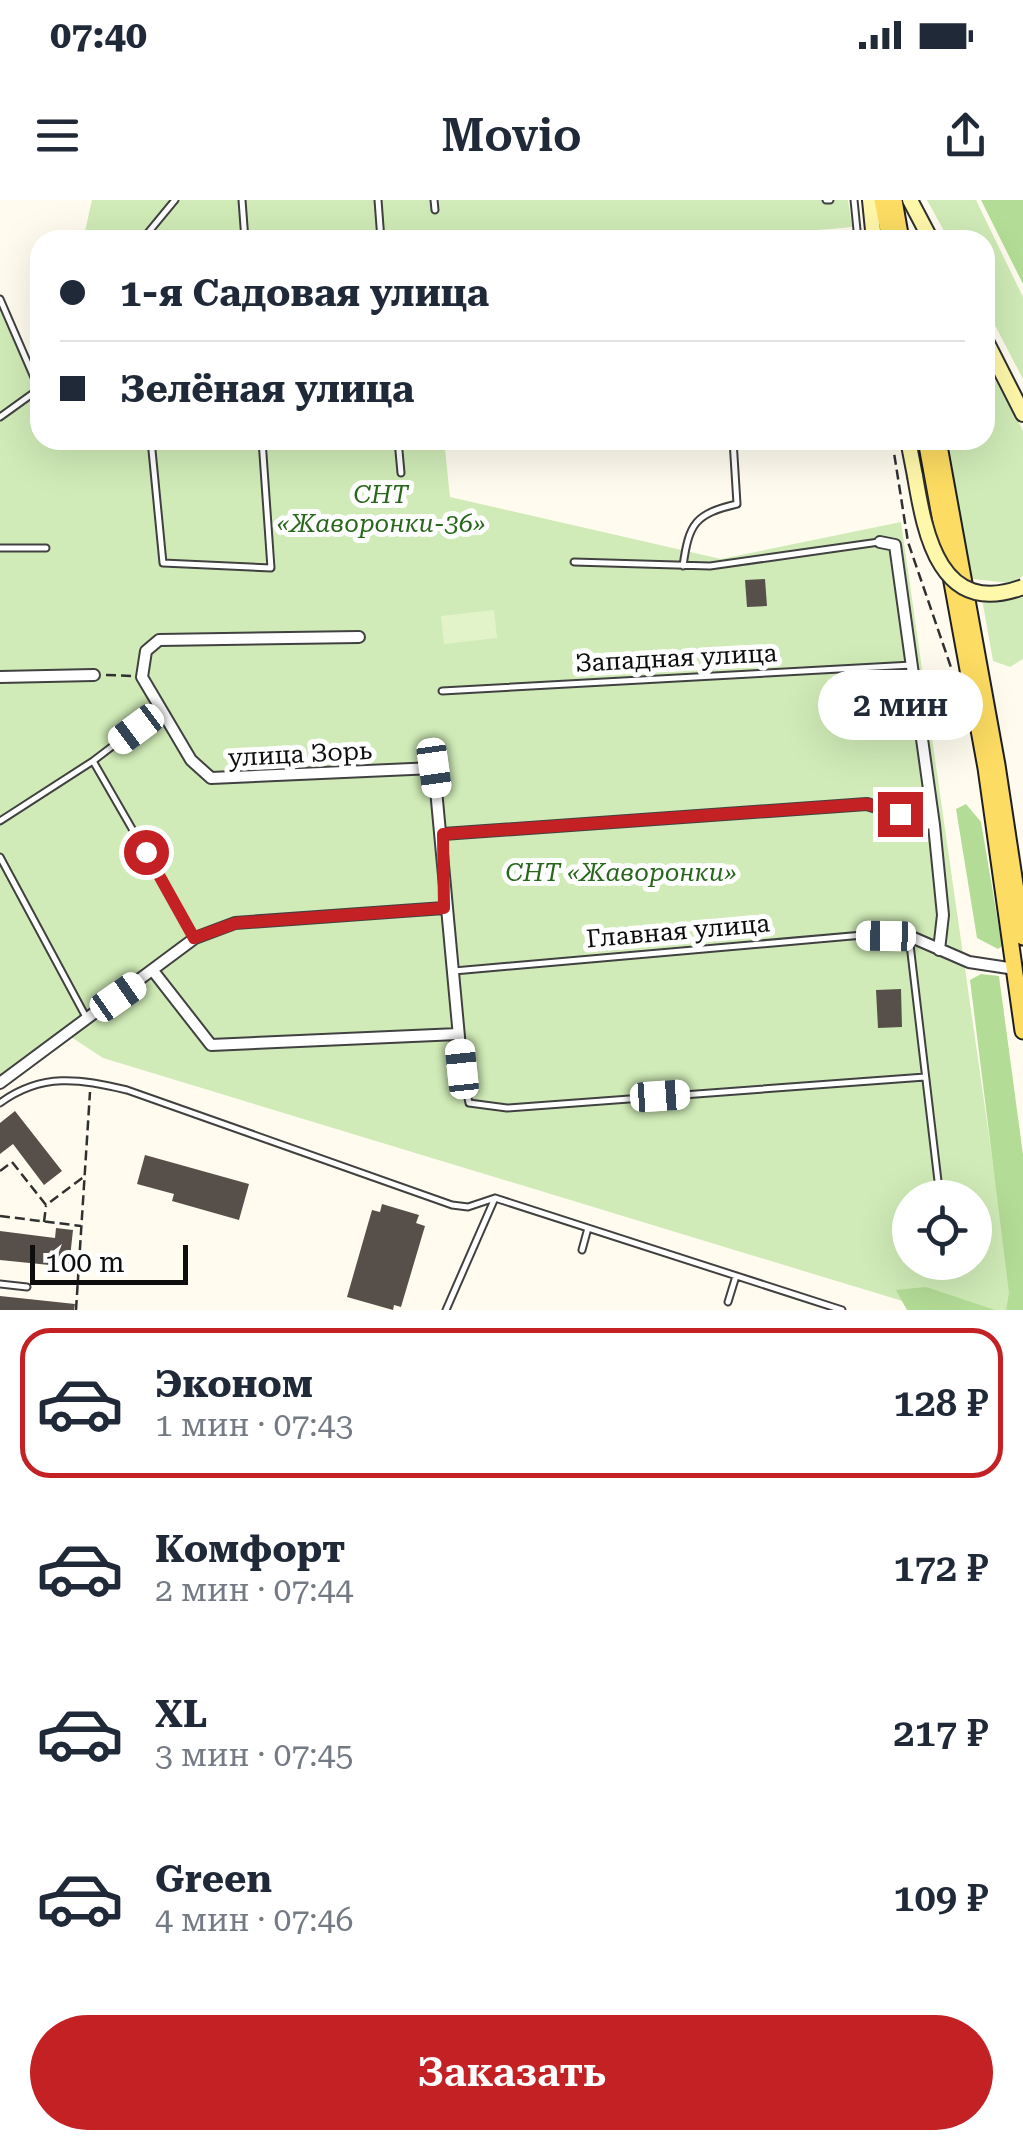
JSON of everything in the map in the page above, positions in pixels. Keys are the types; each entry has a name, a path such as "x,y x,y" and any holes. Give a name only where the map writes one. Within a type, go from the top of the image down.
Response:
{"main road":[{"path":"870,200 873,230"},
{"path":"882,200 888,230"},
{"path":"894,200 900,230"},
{"path":"910,200 926,230"},
{"path":"995,359 1023,414"},
{"path":"910,450 928,541 944,572 981,592 1023,587"},
{"path":"928,450 986,768 1023,1031"},
{"path":"940,450 998,765 1023,937"}],"street":[{"path":"880,542 895,546 934,824 943,915 940,950"},
{"path":"142,676 146,651 159,640 359,637"},
{"path":"0,676 94,675"},
{"name":"улица Зорь","path":"142,676 192,760 211,778 434,768 443,834"},
{"path":"462,1069 444,908 443,834 867,804 934,824"},
{"path":"0,1083 154,972 194,938 236,923 444,908"},
{"path":"910,936 969,962 1015,969"},
{"path":"154,972 211,1044 458,1034"}],"lane":[{"path":"150,230 175,200"},
{"path":"242,200 244,230"},
{"path":"378,200 380,230"},
{"path":"434,200 435,210"},
{"path":"854,200 857,230"},
{"path":"0,299 30,368"},
{"path":"0,417 30,400"},
{"path":"152,450 162,562 271,568 263,450"},
{"path":"399,450 401,473"},
{"path":"683,566 688,530 709,510 737,504 734,450"},
{"path":"574,562 710,566 880,542"},
{"path":"0,548 46,548"},
{"name":"Западная улица","path":"442,691 912,666"},
{"path":"0,821 93,761 160,710"},
{"path":"93,761 194,938"},
{"path":"0,857 87,1020"},
{"name":"Главная улица","path":"451,971 863,935 910,936"},
{"path":"910,936 938,1180"},
{"path":"462,1069 470,1103 507,1108 926,1076"},
{"path":"0,1103 44,1080 90,1082 127,1090 452,1205 468,1207 495,1198 842,1310"},
{"path":"446,1310 495,1198"},
{"path":"582,1250 588,1228"},
{"path":"728,1302 736,1276"},
{"path":"0,1284 27,1287"}],"path":[{"path":"894,450 908,542 960,689"},
{"path":"94,675 142,676"},
{"path":"76,1310 90,1082"},
{"path":"0,1171 12,1162 46,1204 44,1222"},
{"path":"46,1204 85,1176"},
{"path":"0,1216 82,1226"}],"green space":[{"path":"92,200 848,200 852,227 818,230 85,230"},
{"path":"927,200 976,200 991,230 944,230"},
{"path":"981,200 1023,200 1023,284"},
{"path":"995,239 1023,297 1023,379 995,325"},
{"name":"СНТ «Жаворонки»","path":"0,299 30,364 30,450 445,450 450,497 721,559 901,522 1014,1310 932,1310 103,1058 71,1037 0,1088"},
{"path":"995,374 1023,431 1023,576 1011,583 972,579 949,450 995,450"},
{"path":"1023,597 1023,659 1010,667 993,661 982,599 1001,602"},
{"path":"494,610 497,638 444,644 441,616"},
{"path":"966,804 981,822 1002,946 998,949 977,938 956,809"},
{"path":"981,974 999,976 1023,1155 1023,1310 1006,1310 1009,1293 970,980"},
{"path":"926,1287 995,1310 907,1310 896,1290"}],"building":[{"path":"765,579 767,606 747,607 745,580"},
{"path":"901,989 902,1027 878,1028 876,990"},
{"path":"15,1111 62,1171 44,1185 13,1144 0,1154 0,1123"},
{"path":"145,1155 249,1184 239,1220 172,1201 174,1194 137,1184"},
{"path":"382,1204 419,1215 416,1223 425,1226 401,1307 394,1305 393,1310 347,1297 372,1210 380,1212"},
{"path":"56,1228 73,1230 69,1267 0,1260 0,1231 55,1238"},
{"path":"0,1296 75,1304 74,1310 0,1310"}],"route":[{"path":"146,852 194,938 236,923 444,908 443,834 867,804 900,814"}],"park label":[{"name":"СНТ «Жаворонки-36»","path":"381,508"}]}
